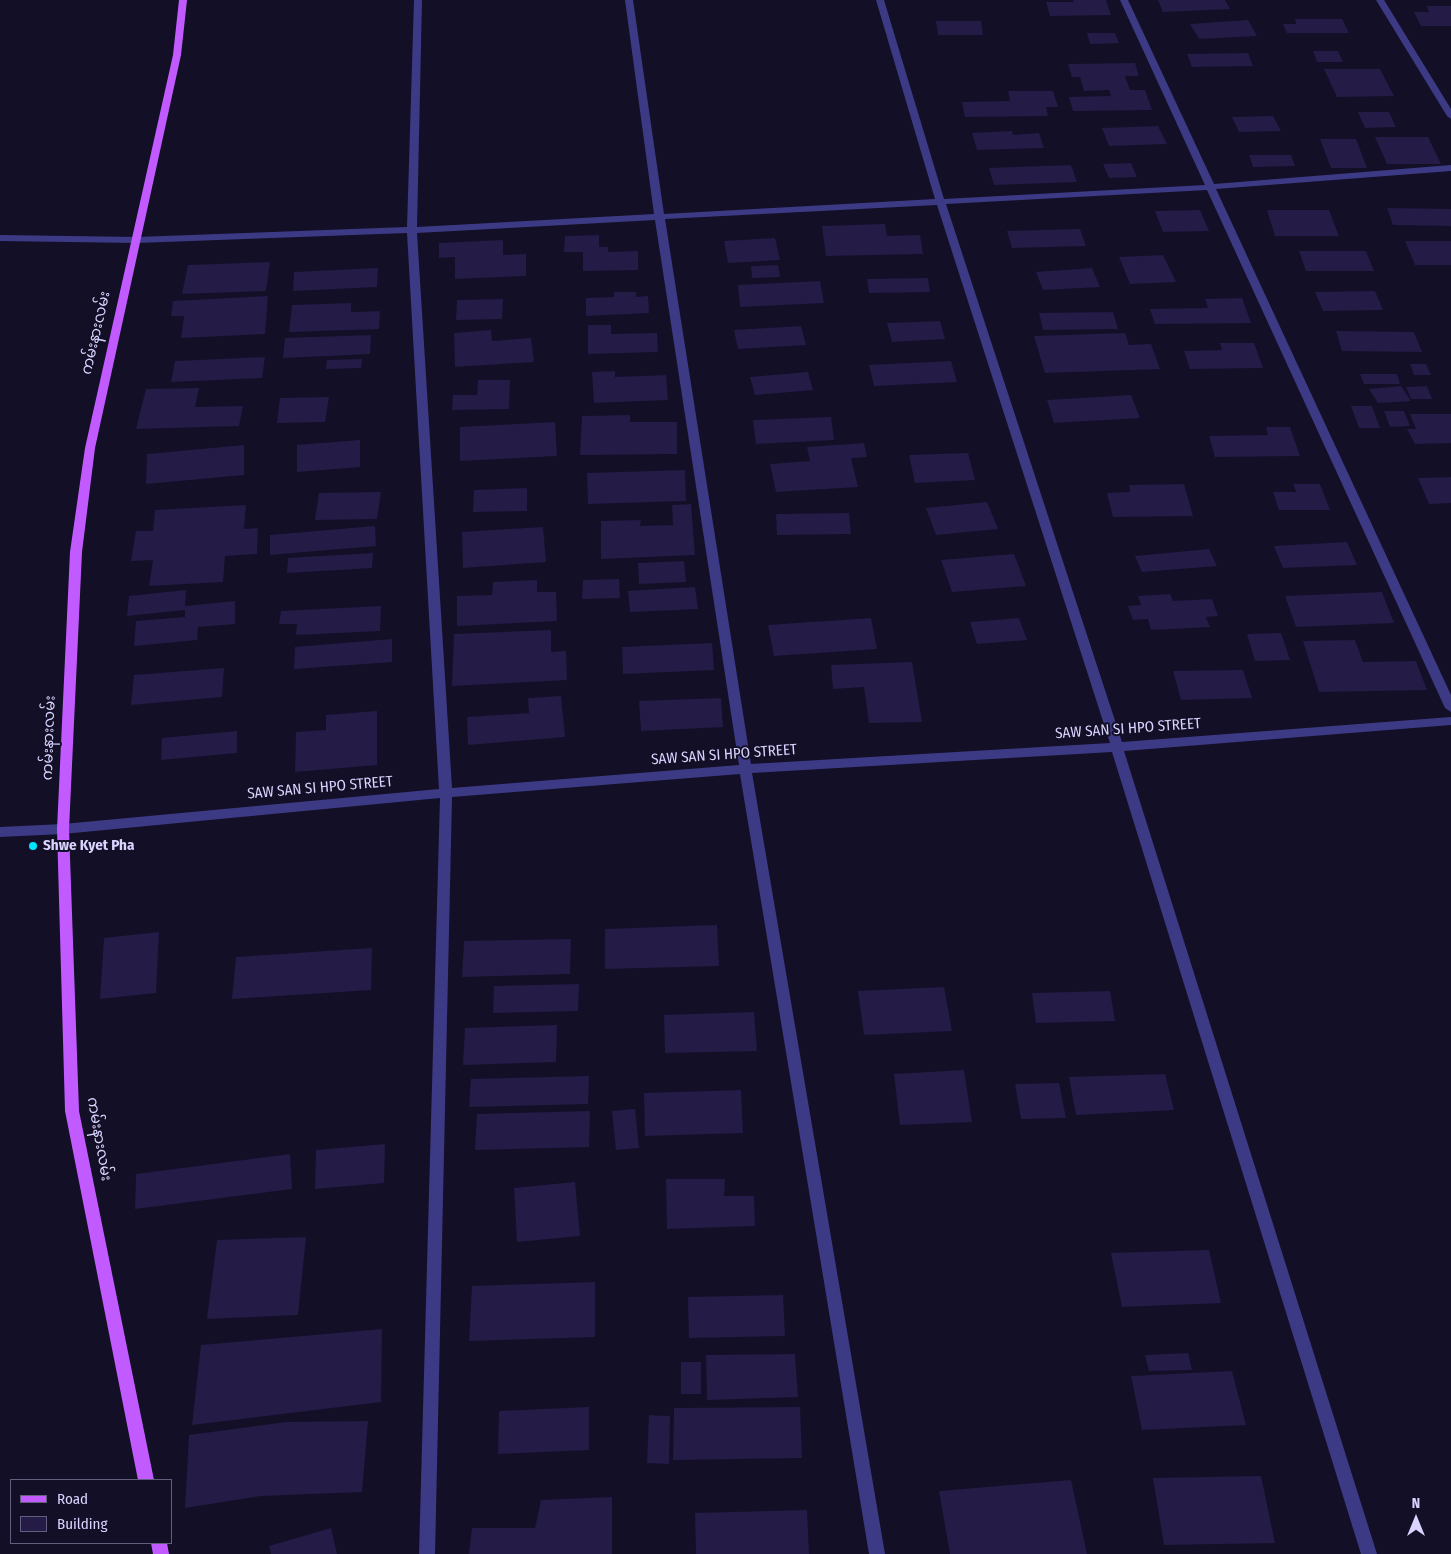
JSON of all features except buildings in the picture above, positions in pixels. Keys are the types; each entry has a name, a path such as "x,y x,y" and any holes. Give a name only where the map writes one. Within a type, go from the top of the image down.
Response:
{"main road":[{"name":"ကမ်းနားလမ်း","path":"146,1479 72,1112 63,829 76,552 90,448 177,55 183,0"}],"street":[{"path":"418,0 412,230 446,793 427,1554"},
{"path":"629,0 658,218 746,769 878,1554"},
{"path":"880,0 940,200 1117,747 1369,1554"},
{"path":"1124,0 1451,708"},
{"path":"1380,0 1451,116"},
{"path":"0,238 136,240 412,230 658,218 940,200 1212,187 1451,168"},
{"name":"SAW SAN SI HPO STREET","path":"0,832 63,829 446,793 746,769 1117,747 1451,720"}],"place":[{"name":"Shwe Kyet Pha","path":"33,846"}]}
